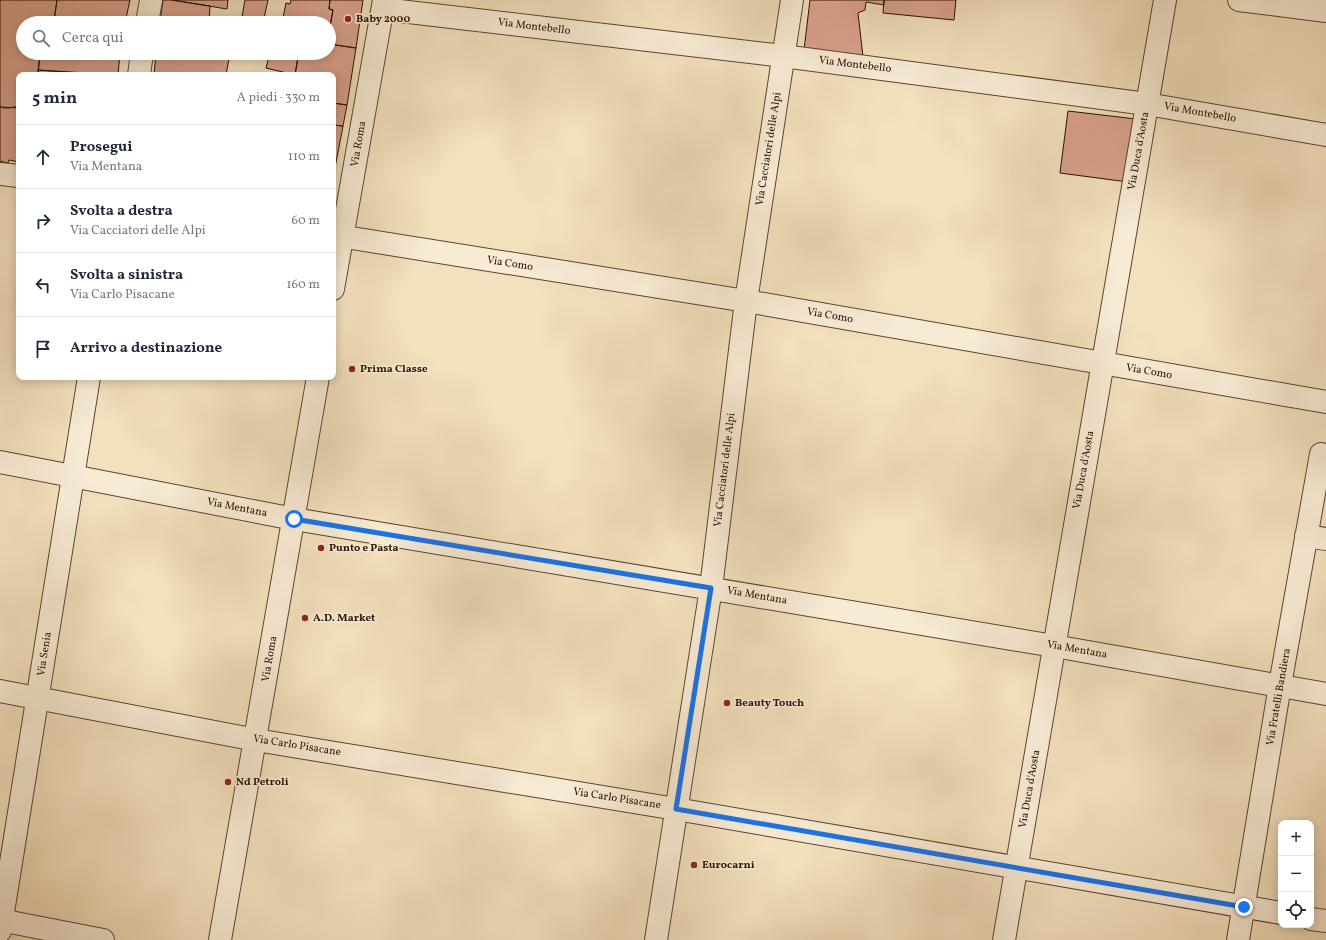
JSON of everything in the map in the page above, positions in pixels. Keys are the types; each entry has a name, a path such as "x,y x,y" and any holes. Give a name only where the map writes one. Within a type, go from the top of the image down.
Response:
{"street":[{"path":"148,16 151,0"},
{"name":"Via Cacciatori delle Alpi","path":"656,940 711,588 746,301 792,0"},
{"name":"Via Duca d'Aosta","path":"1004,940 1165,0"},
{"path":"1239,0 1326,10"},
{"name":"Via Montebello","path":"384,5 1147,104 1326,135"},
{"name":"Via Roma","path":"336,249 337,236 384,5"},
{"path":"139,72 141,60"},
{"path":"0,174 16,176"},
{"name":"Via Como","path":"337,236 746,301 1326,402"},
{"name":"Via Senia","path":"1,923 89,380"},
{"name":"Via Roma","path":"220,940 317,380"},
{"name":"Via Fratelli Bandiera","path":"1238,940 1280,685 1316,537 1321,454"},
{"name":"Via Mentana","path":"0,462 294,519 1054,646 1326,694"},
{"name":"Via Carlo Pisacane","path":"0,691 38,697 256,740 676,809 1278,913"},
{"path":"1314,919 1326,921"},
{"path":"1,923 103,940"}],"building":[{"path":"0,0 57,0 55,16 16,16 16,60 40,60 38,72 16,72 16,107 3,108 0,106"},
{"path":"57,0 130,0 127,16 55,16"},
{"path":"163,0 210,6 209,16 161,16"},
{"path":"172,0 228,0 227,9"},
{"path":"245,0 268,0 265,16 242,16"},
{"path":"291,0 330,0 329,9 333,10 332,16 283,16 286,3 290,4"},
{"path":"330,0 363,0 356,48 336,45 336,16 332,16 333,10 329,9"},
{"path":"810,0 884,0 884,5 866,2 865,10 858,13 863,57 804,50"},
{"path":"884,0 956,0 954,20 883,13"},
{"path":"336,45 356,48 347,105 336,103 336,72 296,72 298,60 336,60"},
{"path":"39,60 119,60 118,72 70,72 38,70"},
{"path":"155,60 229,60 227,72 154,72"},
{"path":"268,60 298,60 296,72 283,72 266,68"},
{"path":"38,70 66,72 38,72"},
{"path":"336,103 347,105 343,126 336,125"},
{"path":"0,107 16,108 16,161 9,160 8,163 0,161"},
{"path":"1068,111 1136,119 1128,182 1060,173"},
{"path":"336,125 343,126 336,162"}],"place":[{"name":"Baby 2000","path":"348,19"},
{"name":"Prima Classe","path":"352,369"},
{"name":"Punto e Pasta","path":"321,548"},
{"name":"A.D. Market","path":"305,618"},
{"name":"Beauty Touch","path":"727,703"},
{"name":"Nd Petroli","path":"228,782"},
{"name":"Eurocarni","path":"694,865"}],"route":[{"path":"294,519 711,588 676,809 1244,907"}]}
